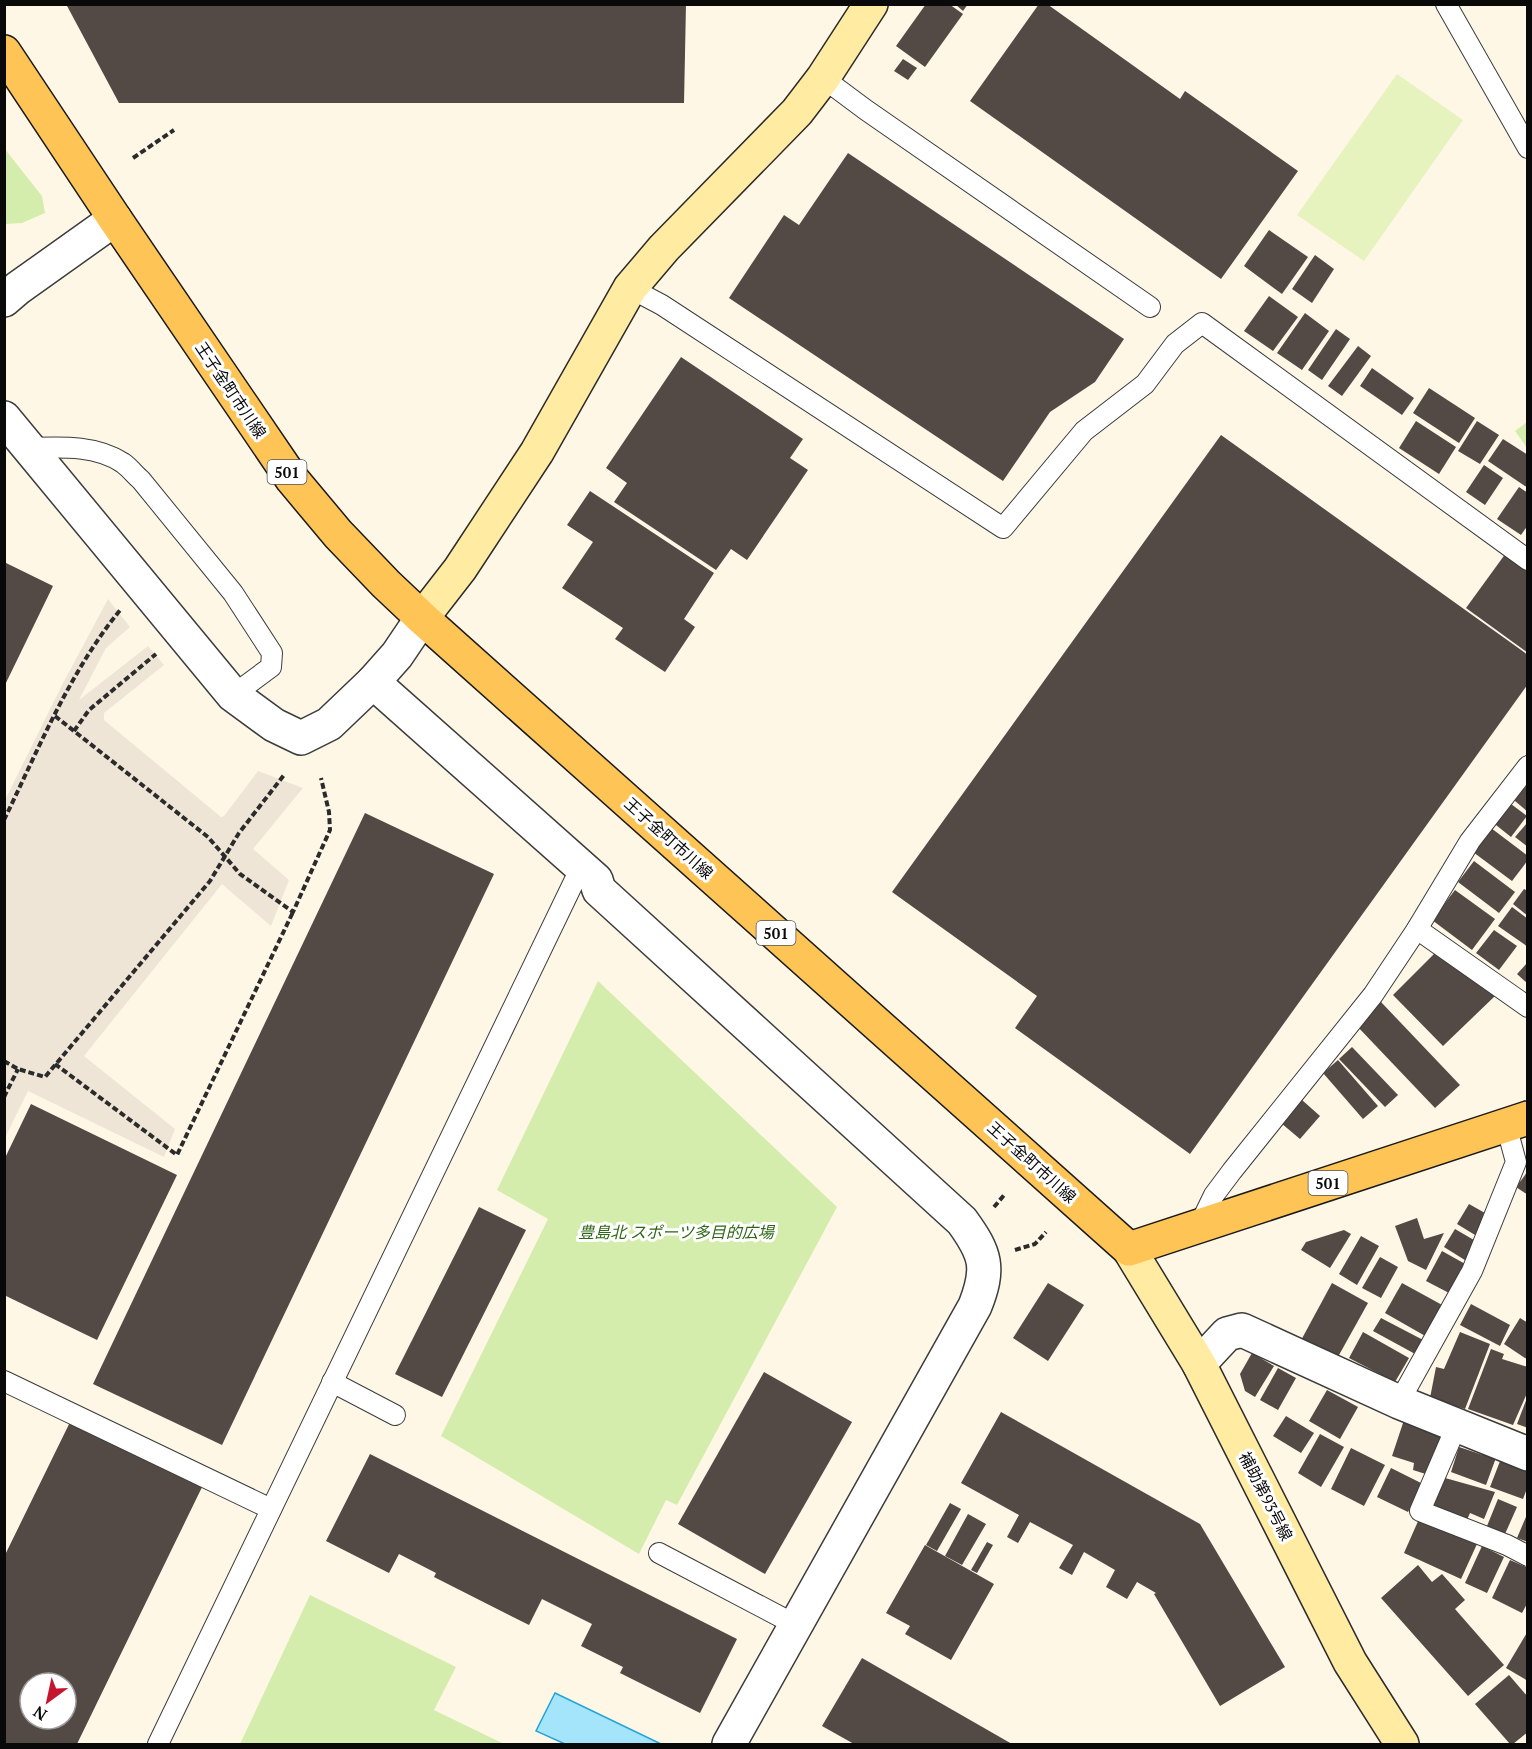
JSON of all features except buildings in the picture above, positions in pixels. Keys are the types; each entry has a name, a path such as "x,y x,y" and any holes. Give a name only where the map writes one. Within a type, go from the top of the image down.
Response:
{"main road":[{"name":"王子金町市川線","path":"4,52 292,479 338,534 422,618 1129,1249"},
{"name":"501","path":"1129,1249 1517,1121"}],"street":[{"path":"4,418 234,695 274,725 301,738 329,724 373,682 397,655 460,569 537,452 630,288 664,248 797,112 823,78 871,4"},
{"path":"4,300 115,219"},
{"path":"373,682 596,880 598,890 963,1221 977,1241 984,1263 984,1285 975,1306 729,1744"},
{"name":"補助第93号線","path":"1129,1249 1199,1364 1350,1662 1402,1744"},
{"path":"1199,1364 1227,1334 1242,1330 1399,1402 1527,1454"}],"lane":[{"path":"1446,4 1527,148"},
{"path":"823,78 1150,307"},
{"path":"630,288 662,305 1003,528 1084,431 1145,384 1175,344 1202,323 1527,560"},
{"path":"30,448 78,448 102,452 124,464 141,480 233,593 272,653 271,667 234,695"},
{"path":"1199,1226 1220,1187 1373,995 1417,929 1470,841 1527,765"},
{"path":"158,1744 581,867"},
{"path":"1417,929 1527,1007"},
{"path":"1399,1402 1472,1271 1515,1162 1517,1121"},
{"path":"4,1381 271,1509"},
{"path":"333,1382 395,1415"},
{"path":"1457,1425 1420,1511 1507,1545 1527,1556"},
{"path":"659,1553 796,1625"}],"path":[{"path":"133,158 174,130"},
{"path":"4,820 67,692 99,636 122,608"},
{"path":"74,731 89,710 158,652"},
{"path":"55,716 208,837 240,874 293,912"},
{"path":"4,1061 18,1069 45,1077 210,880 238,833 284,774"},
{"path":"55,1064 177,1155 330,830 329,812 321,778"},
{"path":"4,1097 18,1069"},
{"path":"1012,1251 1035,1244 1046,1232"}],"green space":[{"path":"1397,74 1463,120 1364,261 1297,215"},
{"path":"4,148 42,196 45,213 22,223 5,224"},
{"path":"1527,422 1527,448 1515,431"},
{"name":"豊島北 スポーツ多目的広場","path":"598,981 837,1207 677,1505 666,1500 639,1554 441,1436 548,1219 497,1190"},
{"path":"310,1595 456,1667 434,1710 504,1744 240,1744"}],"shaded area":[{"path":"108,599 130,627 106,648 79,700 148,646 164,665 104,713 104,720 221,817 258,771 303,788 253,849 289,880 271,926 222,884 84,1056 175,1129 164,1157 28,1091 5,1138 5,800"}],"water":[{"path":"555,1693 661,1744 565,1744 536,1731"}]}
